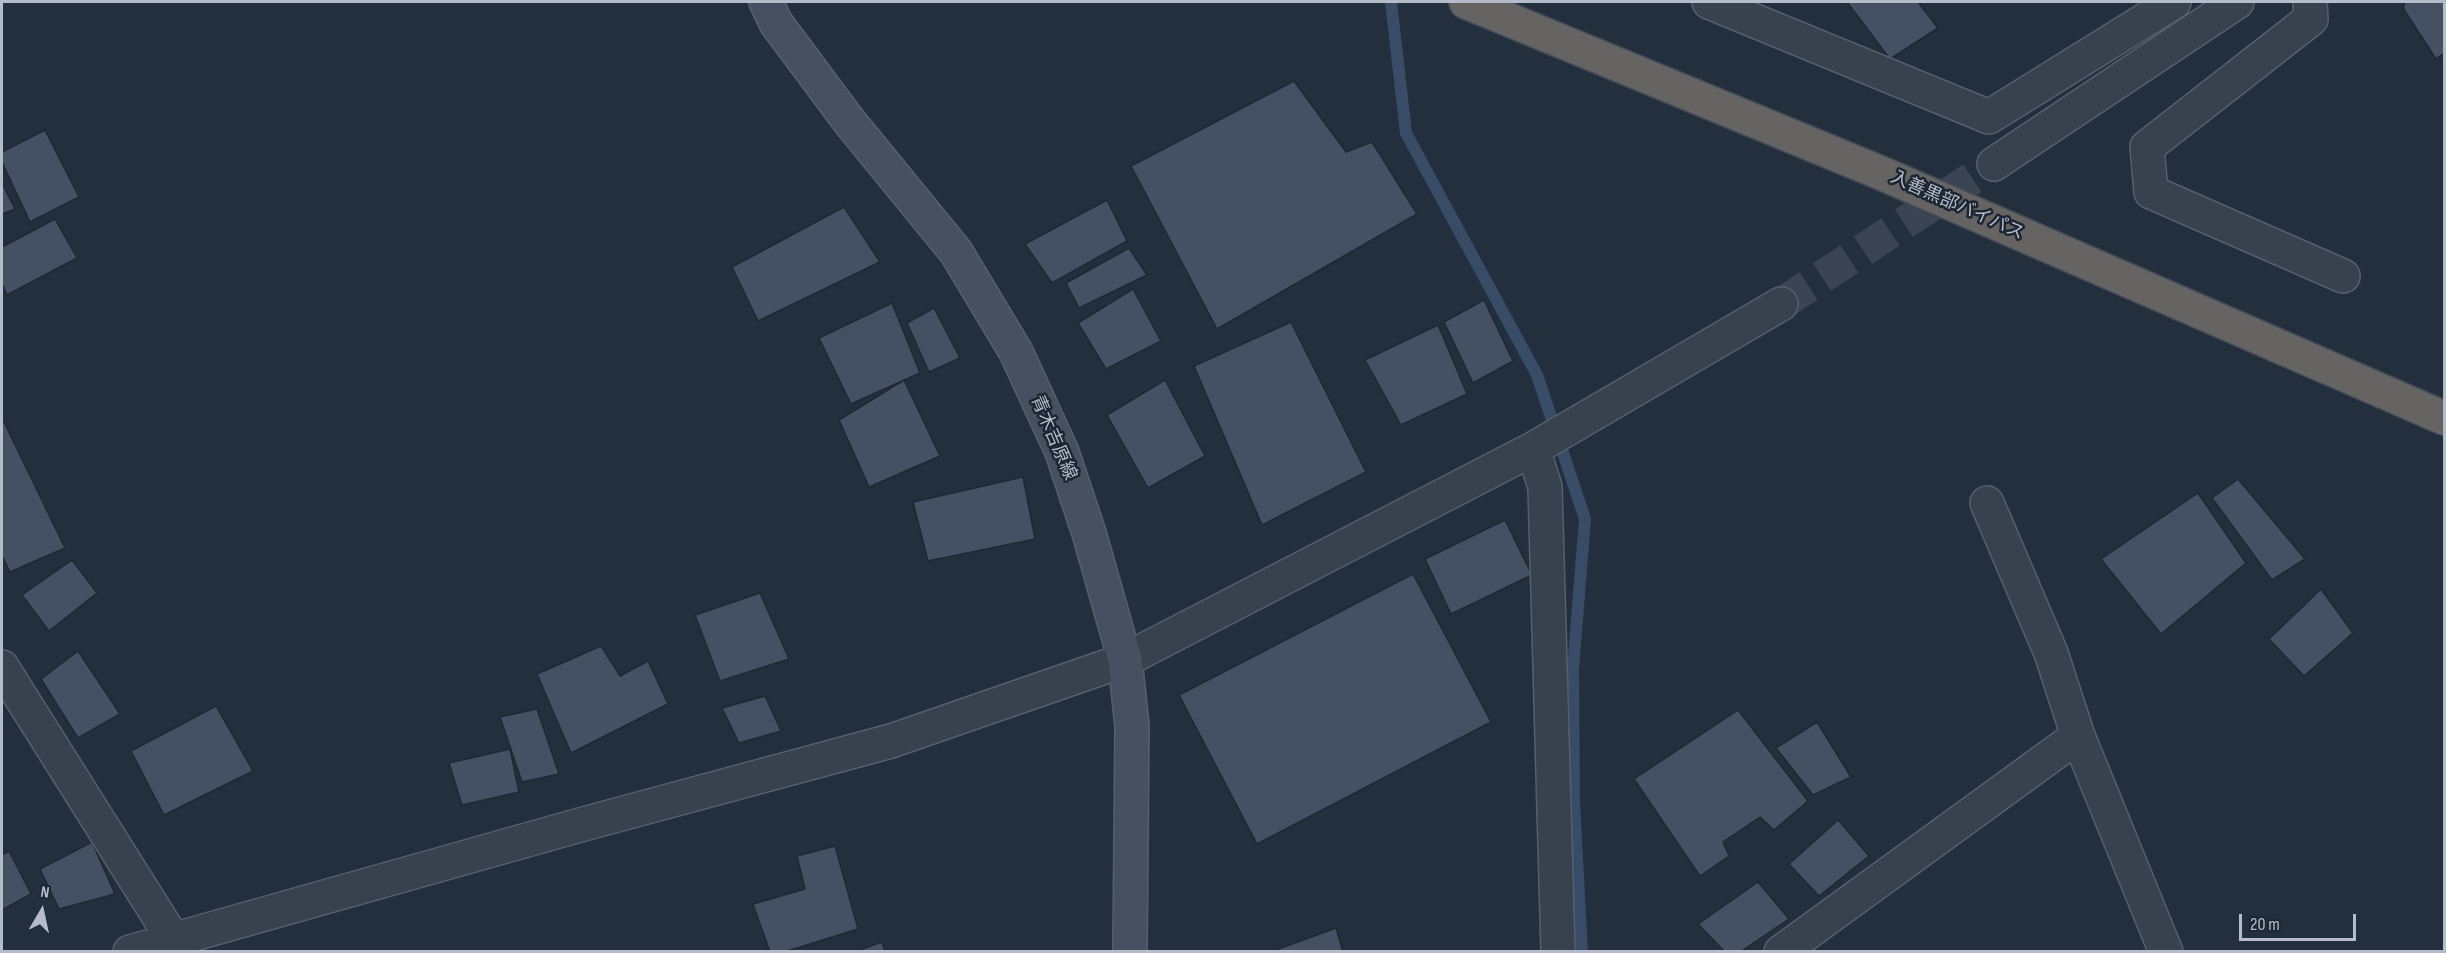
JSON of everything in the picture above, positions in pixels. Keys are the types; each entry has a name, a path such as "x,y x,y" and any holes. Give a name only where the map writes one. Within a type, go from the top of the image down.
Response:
{"highway":[{"name":"入善黒部バイパス","path":"1466,2 1881,173 2445,418"}],"main road":[{"name":"青木吉原線","path":"766,2 776,23 849,121 956,252 1016,352 1062,452 1089,533 1125,660 1132,726 1130,951"}],"street":[{"path":"1710,2 1989,117 2175,2"},
{"path":"1994,164 2236,2"},
{"path":"2310,2 2311,19 2147,147 2151,192 2343,276"},
{"path":"130,951 637,809 891,741 1125,660 1533,449 1781,304"},
{"path":"1533,449 1545,487 1558,951"},
{"path":"1987,503 2050,653 2078,736 2166,951"},
{"path":"2,667 173,939"},
{"path":"1781,951 2078,736"}],"building":[{"path":"1847,2 1918,2 1938,28 1890,59"},
{"path":"2405,2 2444,2 2444,53 2436,59 2403,8"},
{"path":"1294,81 1346,152 1372,142 1417,214 1217,329 1131,166"},
{"path":"45,130 79,197 30,222 2,162 2,152"},
{"path":"2,183 15,209 2,214"},
{"path":"1107,200 1127,241 1052,283 1025,244"},
{"path":"844,207 880,262 758,321 732,267"},
{"path":"55,219 77,258 7,295 2,284 2,247"},
{"path":"1129,248 1147,275 1079,308 1066,283"},
{"path":"1133,289 1161,341 1106,369 1078,323"},
{"path":"1484,300 1513,361 1473,383 1444,322"},
{"path":"892,303 920,373 851,404 819,338"},
{"path":"934,308 960,358 929,372 907,323"},
{"path":"1291,322 1366,472 1262,525 1194,366"},
{"path":"1438,325 1467,394 1401,425 1365,360"},
{"path":"904,380 940,456 869,487 839,420"},
{"path":"1165,380 1205,456 1148,488 1107,415"},
{"path":"2,418 65,548 10,572 2,556"},
{"path":"1023,477 1035,539 928,561 913,502"},
{"path":"2238,479 2305,559 2272,580 2212,498"},
{"path":"2198,493 2246,563 2161,634 2101,559"},
{"path":"1505,520 1532,575 1451,614 1425,559"},
{"path":"72,560 97,593 49,631 22,595"},
{"path":"1413,574 1491,722 1257,844 1179,695"},
{"path":"2321,589 2353,633 2304,676 2269,639"},
{"path":"760,593 789,659 720,681 695,615"},
{"path":"601,646 620,676 648,661 668,704 571,753 537,674"},
{"path":"78,651 120,714 78,738 41,679"},
{"path":"765,696 781,731 739,743 722,708"},
{"path":"216,706 253,771 164,815 131,751"},
{"path":"537,709 559,774 522,782 500,717"},
{"path":"1738,710 1808,801 1774,830 1760,817 1723,842 1729,856 1700,876 1634,779"},
{"path":"1817,722 1851,777 1813,795 1776,748"},
{"path":"510,749 519,792 462,805 449,763"},
{"path":"1838,820 1869,856 1819,896 1789,864"},
{"path":"92,842 115,894 59,909 40,869"},
{"path":"835,846 858,929 784,952 770,952 753,904 805,889 797,856"},
{"path":"9,851 31,894 2,910 2,855"},
{"path":"1758,882 1789,919 1740,952 1725,952 1698,924"},
{"path":"1336,928 1343,952 1270,952"},
{"path":"882,942 885,952 854,952"}],"waterway":[{"path":"1391,2 1406,133 1537,375 1585,519 1573,669 1574,801 1582,952"}],"tunnel":[{"path":"1781,304 1994,164"}]}
